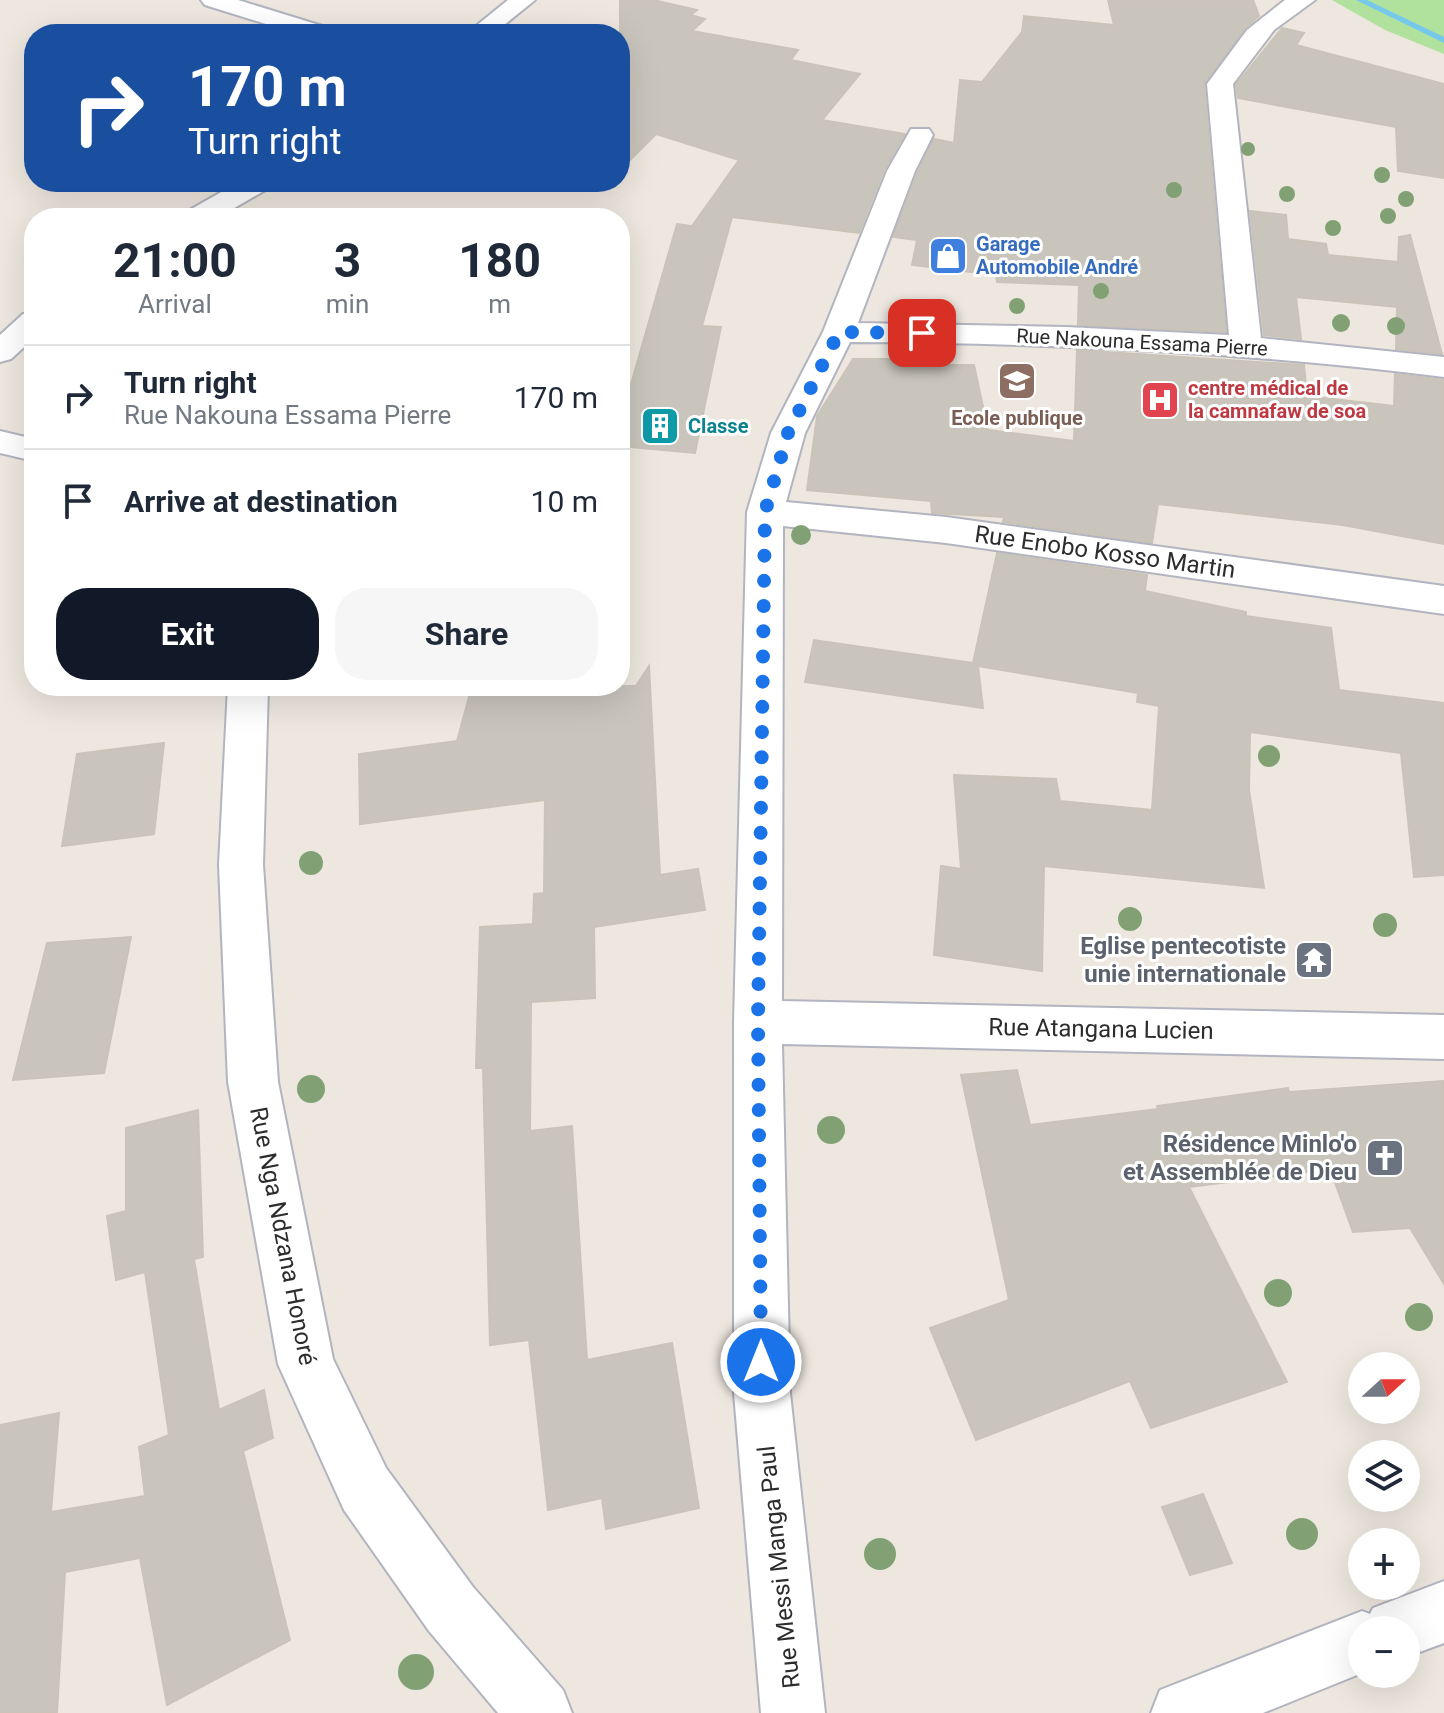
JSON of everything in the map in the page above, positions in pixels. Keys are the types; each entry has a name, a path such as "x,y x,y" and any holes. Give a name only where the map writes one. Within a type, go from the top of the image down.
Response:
{"street":[{"path":"213,0 291,24"},
{"path":"491,24 523,0"},
{"path":"1246,347 1220,84 1257,33 1280,11 1303,0"},
{"name":"Rue Messi Manga Paul","path":"793,1713 762,1393 758,1022 765,512 788,433 839,332 901,171 920,135"},
{"path":"214,208 242,192"},
{"path":"0,352 24,330"},
{"name":"Rue Nakouna Essama Pierre","path":"839,332 1091,337 1246,347 1444,367"},
{"path":"0,442 24,448"},
{"name":"Rue Enobo Kosso Martin","path":"765,512 946,530 1444,600"},
{"name":"Rue Nga Ndzana Honoré","path":"248,696 241,865 253,1082 306,1364 365,1489 451,1609 540,1713"},
{"name":"Rue Atangana Lucien","path":"758,1022 1444,1037"},
{"path":"1420,1621 1444,1612"},
{"path":"1183,1713 1348,1648"}],"green space":[{"path":"1332,0 1444,0 1444,54 1385,30"}],"building":[{"path":"620,0 653,0 697,10 691,15 705,19 692,31 798,50 791,60 860,74 822,120 905,134 884,170 859,233 732,217 702,326 721,327 695,453 630,447 630,388 677,224 692,226 739,160 656,134 630,160 630,24 620,24"},
{"path":"1108,0 1253,0 1259,16 1245,28 1204,84 1226,332 1078,325 1079,285 997,282 996,275 912,265 917,240 893,237 934,139 954,143 960,80 982,82 1022,32 1024,16 1114,25"},
{"path":"1282,28 1304,33 1296,45 1444,84 1444,178 1398,171 1396,127 1238,98 1236,85"},
{"path":"1250,211 1286,215 1288,239 1326,244 1328,255 1398,262 1399,237 1410,235 1442,354 1396,349 1397,307 1296,297 1301,339 1264,335"},
{"path":"1077,350 1304,365 1307,396 1394,406 1395,374 1444,380 1444,544 1343,525 1158,504 1152,543 1003,522 1004,517 932,513 931,501 807,490 817,416 853,359 902,359 902,365 974,365 988,430 1074,441"},
{"path":"997,553 1147,575 1145,591 1246,612 1246,616 1331,628 1339,690 1444,703 1444,875 1414,877 1401,753 1250,732 1249,790 1264,888 1044,866 1042,971 934,955 941,866 961,869 954,775 1056,779 1060,801 1152,810 1159,706 1137,702 1138,693 978,666 983,708 805,682 814,640 973,663"},
{"path":"649,666 660,875 698,869 705,910 594,927 595,998 531,1002 530,1131 572,1126 587,1360 672,1343 699,1508 606,1529 602,1498 548,1510 529,1340 490,1345 483,1068 476,1068 480,927 533,924 534,894 544,893 545,800 360,824 359,754 457,741 469,696 630,696 630,686 636,686"},
{"path":"164,743 154,834 62,846 77,754"},
{"path":"131,937 104,1073 13,1080 47,943"},
{"path":"1017,1070 1030,1125 1288,1088 1289,1092 1444,1081 1444,1284 1410,1228 1353,1232 1330,1169 1189,1187 1287,1382 1151,1428 1130,1381 976,1440 930,1328 1009,1300 961,1075"},
{"path":"198,1110 203,1257 194,1259 219,1410 264,1390 273,1438 243,1451 290,1640 167,1705 140,1558 65,1572 57,1713 0,1713 0,1425 59,1413 51,1512 145,1496 139,1447 169,1435 145,1272 116,1280 107,1216 126,1211 126,1128"},
{"path":"1203,1494 1232,1563 1190,1575 1162,1507"}],"waterway":[{"path":"1360,0 1444,40"}],"place":[{"name":"Garage Automobile André","path":"948,256"},
{"name":"Ecole publique","path":"1017,381"},
{"name":"centre médical de la camnafaw de soa","path":"1160,400"},
{"name":"Classe","path":"660,426"},
{"name":"Eglise pentecotiste unie internationale","path":"1314,960"},
{"name":"Résidence Minlo'o et Assemblée de Dieu","path":"1385,1158"}],"route":[{"path":"761,1362 758,1022 765,512 788,433 839,332 922,333"}]}
